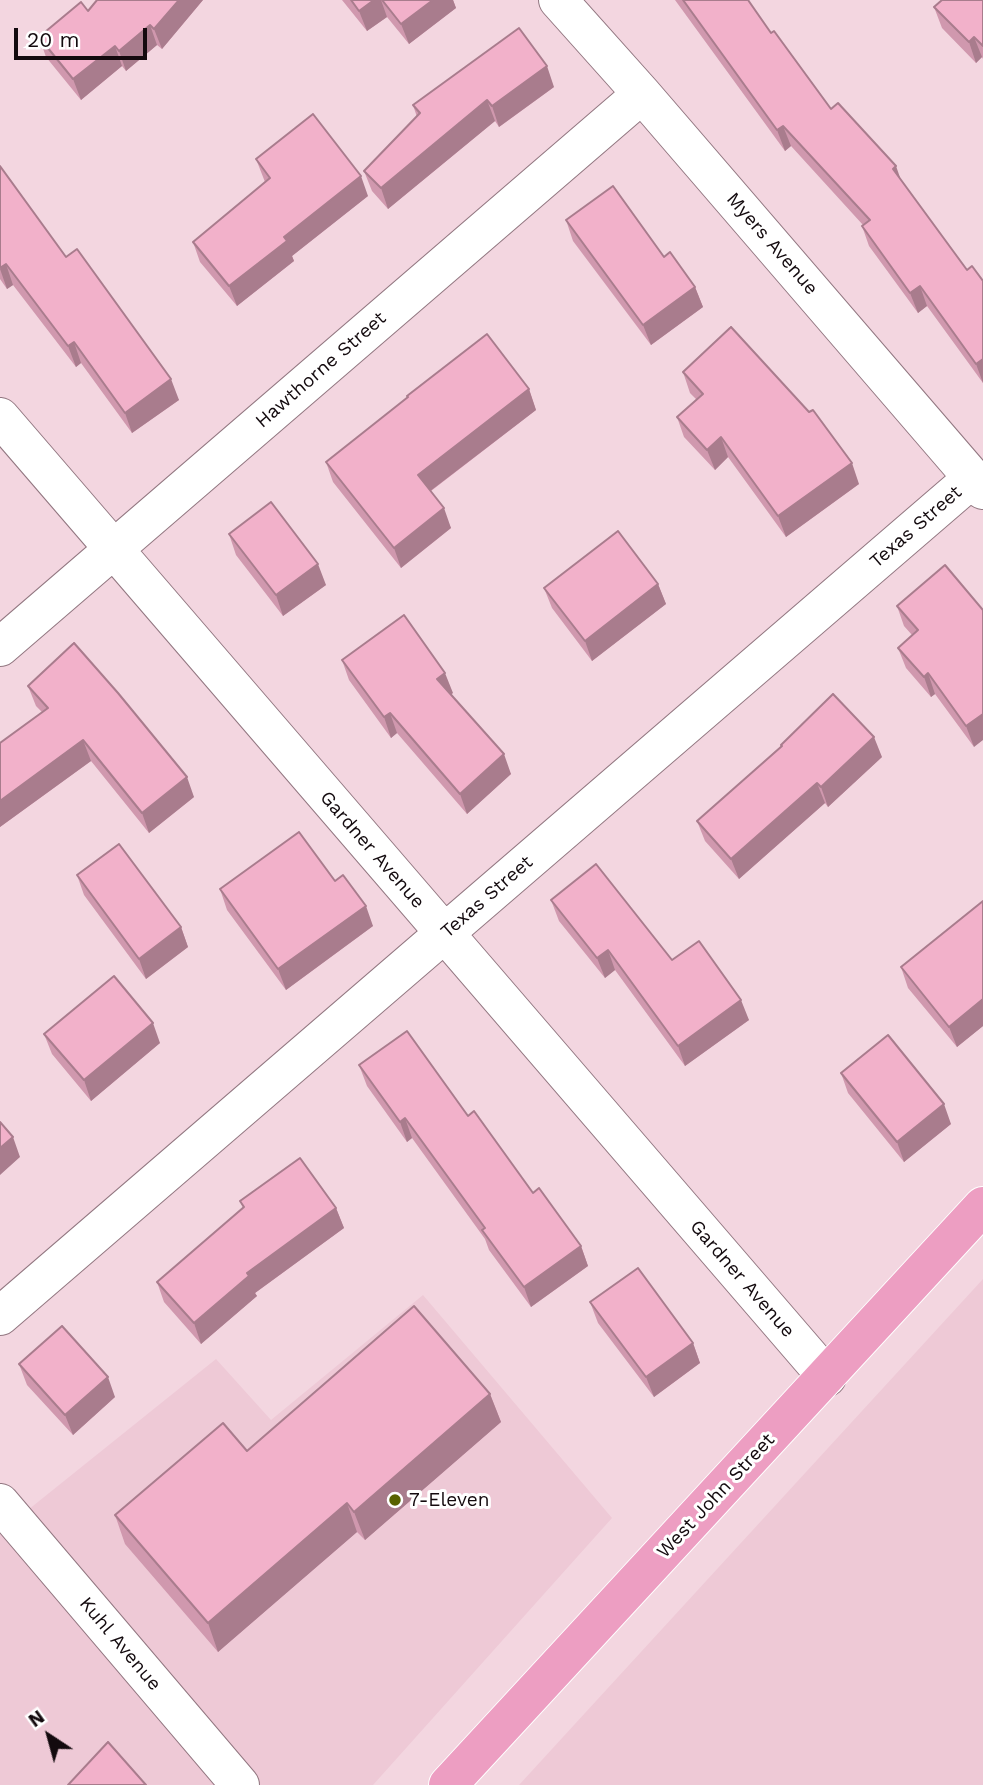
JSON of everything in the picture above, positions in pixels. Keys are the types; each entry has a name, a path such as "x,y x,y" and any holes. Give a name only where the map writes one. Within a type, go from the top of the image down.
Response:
{"main road":[{"name":"West John Street","path":"449,1785 983,1206"}],"street":[{"name":"Myers Avenue","path":"558,0 978,484"},
{"name":"Hawthorne Street","path":"0,647 642,94"},
{"name":"Gardner Avenue","path":"0,417 827,1377"},
{"name":"Texas Street","path":"0,1316 444,933 978,484"},
{"name":"Kuhl Avenue","path":"0,1503 240,1785"}],"shaded area":[{"path":"983,1279 983,1785 519,1785"},
{"path":"423,1295 612,1518 373,1785 0,1785 0,1528 3,1530 216,1359 271,1420"}],"building":[{"path":"97,0 179,0 154,29 150,25 119,51 115,46 73,79 39,37 81,2 88,11"},
{"path":"351,0 374,0 359,11"},
{"path":"382,0 433,0 401,24"},
{"path":"683,0 748,0 831,109 838,103 896,166 893,169 967,270 972,266 983,281 983,359 976,364 920,286 910,293 862,226 870,220 783,126 777,130"},
{"path":"942,0 983,0 983,46 974,37 969,42 934,7"},
{"path":"519,28 547,66 492,106 487,100 381,188 364,171 420,113 413,105"},
{"path":"313,114 361,176 284,237 287,241 229,286 193,242 270,178 256,159"},
{"path":"0,166 66,257 77,249 171,379 125,413 74,342 68,346 6,264 0,268"},
{"path":"613,186 664,257 670,252 695,287 643,325 566,220"},
{"path":"731,327 809,412 813,410 852,463 778,516 721,437 707,450 677,417 703,394 683,372"},
{"path":"487,334 529,389 418,475 444,508 394,548 326,462"},
{"path":"271,502 318,564 276,595 229,534"},
{"path":"618,531 658,584 585,641 544,588"},
{"path":"945,565 983,610 983,714 966,726 928,673 924,677 898,648 918,630 897,606"},
{"path":"404,615 445,673 437,679 504,754 460,794 390,713 384,717 342,660"},
{"path":"74,643 187,777 142,813 83,740 0,801 0,743 48,708 28,686"},
{"path":"833,694 874,737 821,787 817,783 731,859 697,821 782,746"},
{"path":"299,832 335,881 343,875 366,906 278,969 220,889"},
{"path":"119,844 181,927 139,959 77,875"},
{"path":"596,864 672,960 699,941 741,1000 678,1046 608,950 597,958 551,900"},
{"path":"983,901 983,999 949,1027 901,967"},
{"path":"114,976 153,1023 84,1080 44,1034"},
{"path":"407,1031 468,1116 474,1111 533,1193 539,1188 581,1246 524,1287 405,1118 400,1122 359,1065"},
{"path":"888,1035 944,1104 897,1142 841,1073"},
{"path":"0,1122 13,1137 0,1148"},
{"path":"300,1158 336,1208 247,1273 249,1276 194,1323 157,1282 244,1207 240,1201"},
{"path":"638,1268 693,1343 646,1377 590,1302"},
{"path":"414,1306 490,1394 354,1512 347,1503 208,1623 115,1515 223,1423 247,1451"},
{"path":"62,1326 108,1377 65,1415 19,1364"},
{"path":"108,1742 146,1785 68,1785"}],"place":[{"name":"7-Eleven","path":"395,1500"}]}
